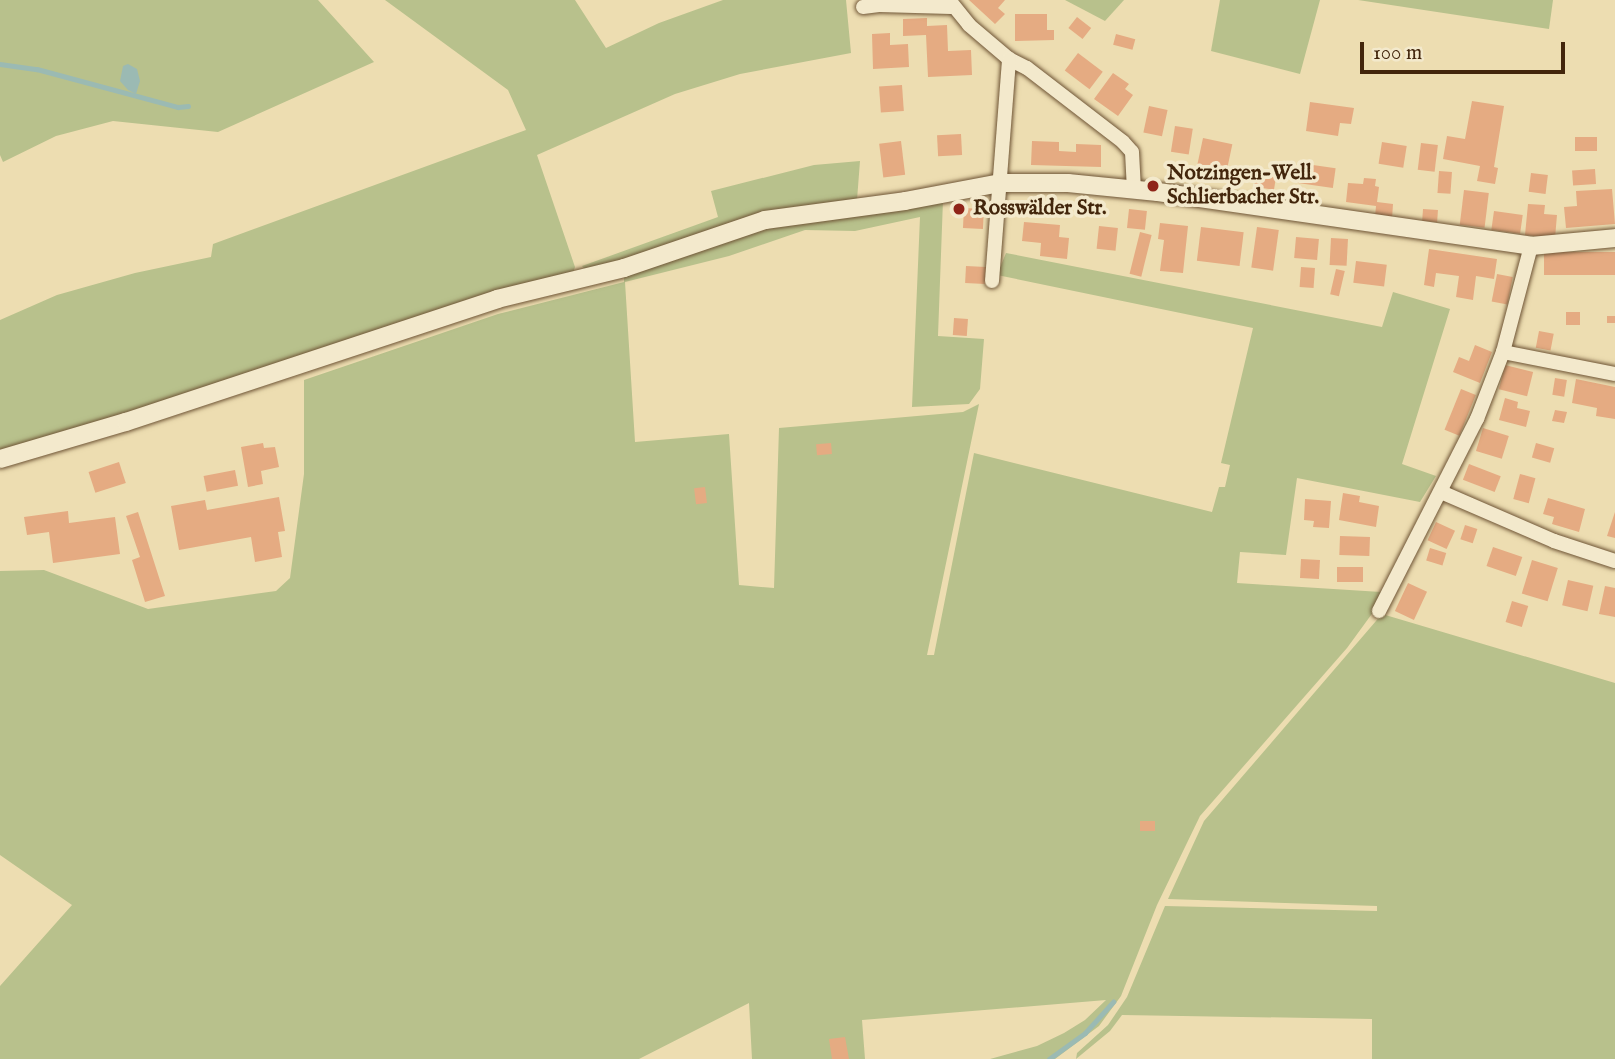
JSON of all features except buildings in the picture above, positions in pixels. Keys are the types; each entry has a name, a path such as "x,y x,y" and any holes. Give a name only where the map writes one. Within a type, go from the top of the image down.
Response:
{"street":[{"path":"863,7 950,3 1009,59 1027,68 1123,142 1132,152 1135,189"},
{"path":"992,281 1009,59"},
{"path":"0,459 126,422 498,299 624,268 746,225 797,214 1000,183 1068,183 1135,189 1531,246 1615,238"},
{"path":"1379,611 1477,419 1503,352 1531,246"},
{"path":"1503,352 1615,374"},
{"path":"1441,492 1554,541 1615,561"}],"green space":[{"path":"0,0 318,0 374,62 218,132 113,121 56,136 3,162 0,155"},
{"path":"385,0 575,0 606,48 659,23 723,0 846,0 851,53 740,74 675,94 537,155 575,267 572,276 378,333 0,453 0,320 57,295 135,273 211,257 213,244 526,130 508,90"},
{"path":"1065,0 1124,0 1105,21"},
{"path":"1220,0 1320,0 1300,74 1211,51"},
{"path":"1358,0 1553,0 1549,29"},
{"path":"860,161 857,200 587,272 582,266 718,217 711,191 814,165"},
{"path":"943,200 938,336 984,339 980,389 969,404 912,407 920,217 855,231 805,230 729,256 625,282 635,442 729,434 739,585 774,588 779,428 963,412 979,404 927,655 934,655 974,453 1212,512 1219,487 1225,487 1230,465 1221,463 1253,328 997,275 1006,253 1382,327 1393,292 1450,309 1402,464 1436,476 1420,502 1297,478 1286,555 1240,552 1237,583 1381,592 1374,611 1347,648 1200,816 1157,905 1121,996 1099,1026 1055,1059 990,1059 1037,1046 1064,1033 1085,1020 1106,1000 862,1020 865,1059 752,1059 749,1003 639,1059 0,1059 0,986 72,905 0,855 0,571 44,570 148,609 276,591 290,578 304,474 304,380 498,314 624,282 624,273 769,225"},
{"path":"1382,614 1615,683 1615,1059 1372,1059 1372,1019 1122,1015 1110,1031 1076,1059 1077,1053 1108,1025 1127,997 1165,906 1377,911 1377,906 1168,899 1204,821"}],"water":[{"path":"128,64 137,69 140,81 136,94 120,81 123,66"}],"waterway":[{"path":"0,64 37,69 178,107 188,106"},
{"path":"1049,1059 1085,1033 1113,1002"}],"place":[{"name":"Notzingen-Well. Schlierbacher Str.","path":"1153,186"},
{"name":"Rosswälder Str.","path":"959,209"}]}
